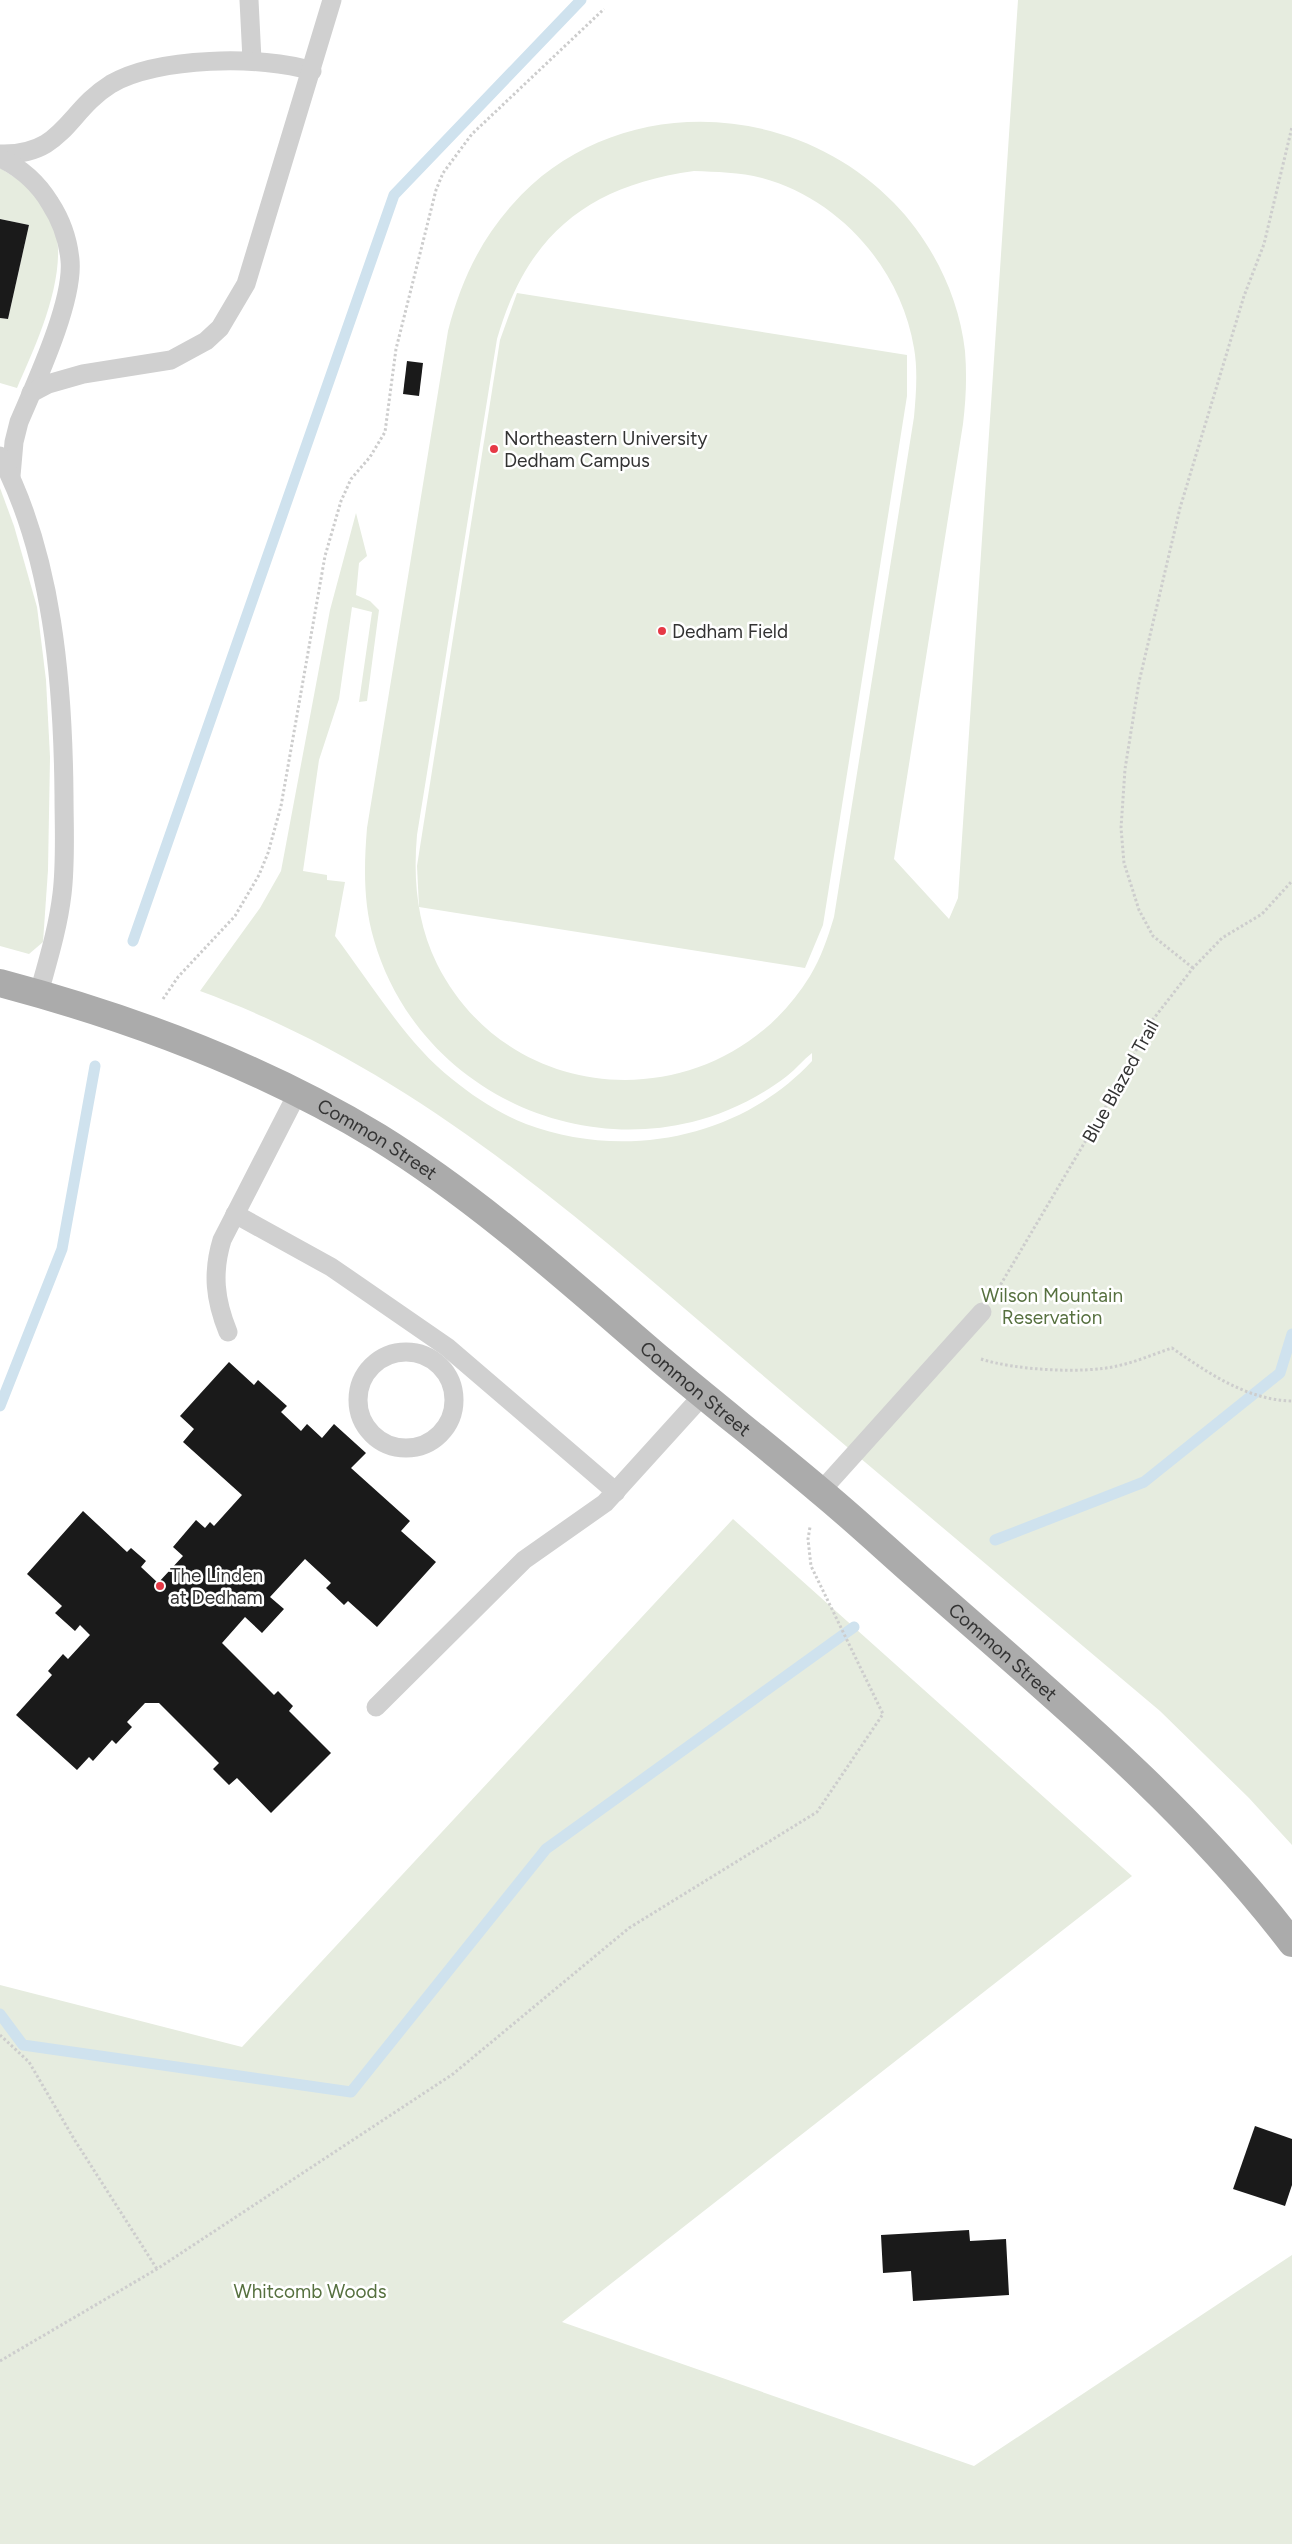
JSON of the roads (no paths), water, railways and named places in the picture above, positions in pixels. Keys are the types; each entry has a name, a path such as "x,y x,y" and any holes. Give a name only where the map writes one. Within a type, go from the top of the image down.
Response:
{"main road":[{"name":"Common Street","path":"0,983 39,993 150,1029 250,1069 298,1092 380,1139 464,1197 528,1246 703,1396 821,1491 1124,1761 1202,1838 1292,1943"}],"lane":[{"path":"249,0 252,60"},
{"path":"31,393 48,384 83,374 171,360 206,341 220,328 246,284 332,0"},
{"path":"0,156 27,152 55,140 93,98 110,85 130,74 170,66 252,60 290,64 312,71"},
{"path":"0,156 30,177 47,198 60,219 70,260 65,302 19,422 14,442 11,477"},
{"path":"0,456 11,477 35,549 52,626 63,724 65,855 62,892 57,926 39,993"},
{"path":"228,1332 219,1309 214,1281 216,1260 222,1240 298,1092"},
{"path":"235,1214 331,1267 442,1344 616,1492"},
{"path":"821,1491 982,1312"},
{"path":"431,1359 442,1344"},
{"path":"401,1353 417,1354 431,1359 443,1370 451,1384 454,1400 448,1423 432,1441 417,1447 402,1448 386,1444 373,1435 364,1423 359,1408 358,1392 364,1378 373,1365 386,1357 401,1353"},
{"path":"376,1707 524,1560 597,1509 616,1492 703,1396"}],"waterway":[{"path":"133,941 394,195 581,0"},
{"path":"0,1406 62,1249 95,1066"},
{"path":"995,1540 1144,1482 1280,1373 1292,1334"},
{"path":"0,2014 23,2045 351,2092 546,1849 854,1627"}],"place":[{"name":"Northeastern University Dedham Campus","path":"494,449"},
{"name":"Dedham Field","path":"662,631"},
{"name":"The Linden at Dedham","path":"160,1586"}],"park label":[{"name":"Wilson Mountain Reservation","path":"1052,1306"},
{"name":"Whitcomb Woods","path":"310,2291"}]}
